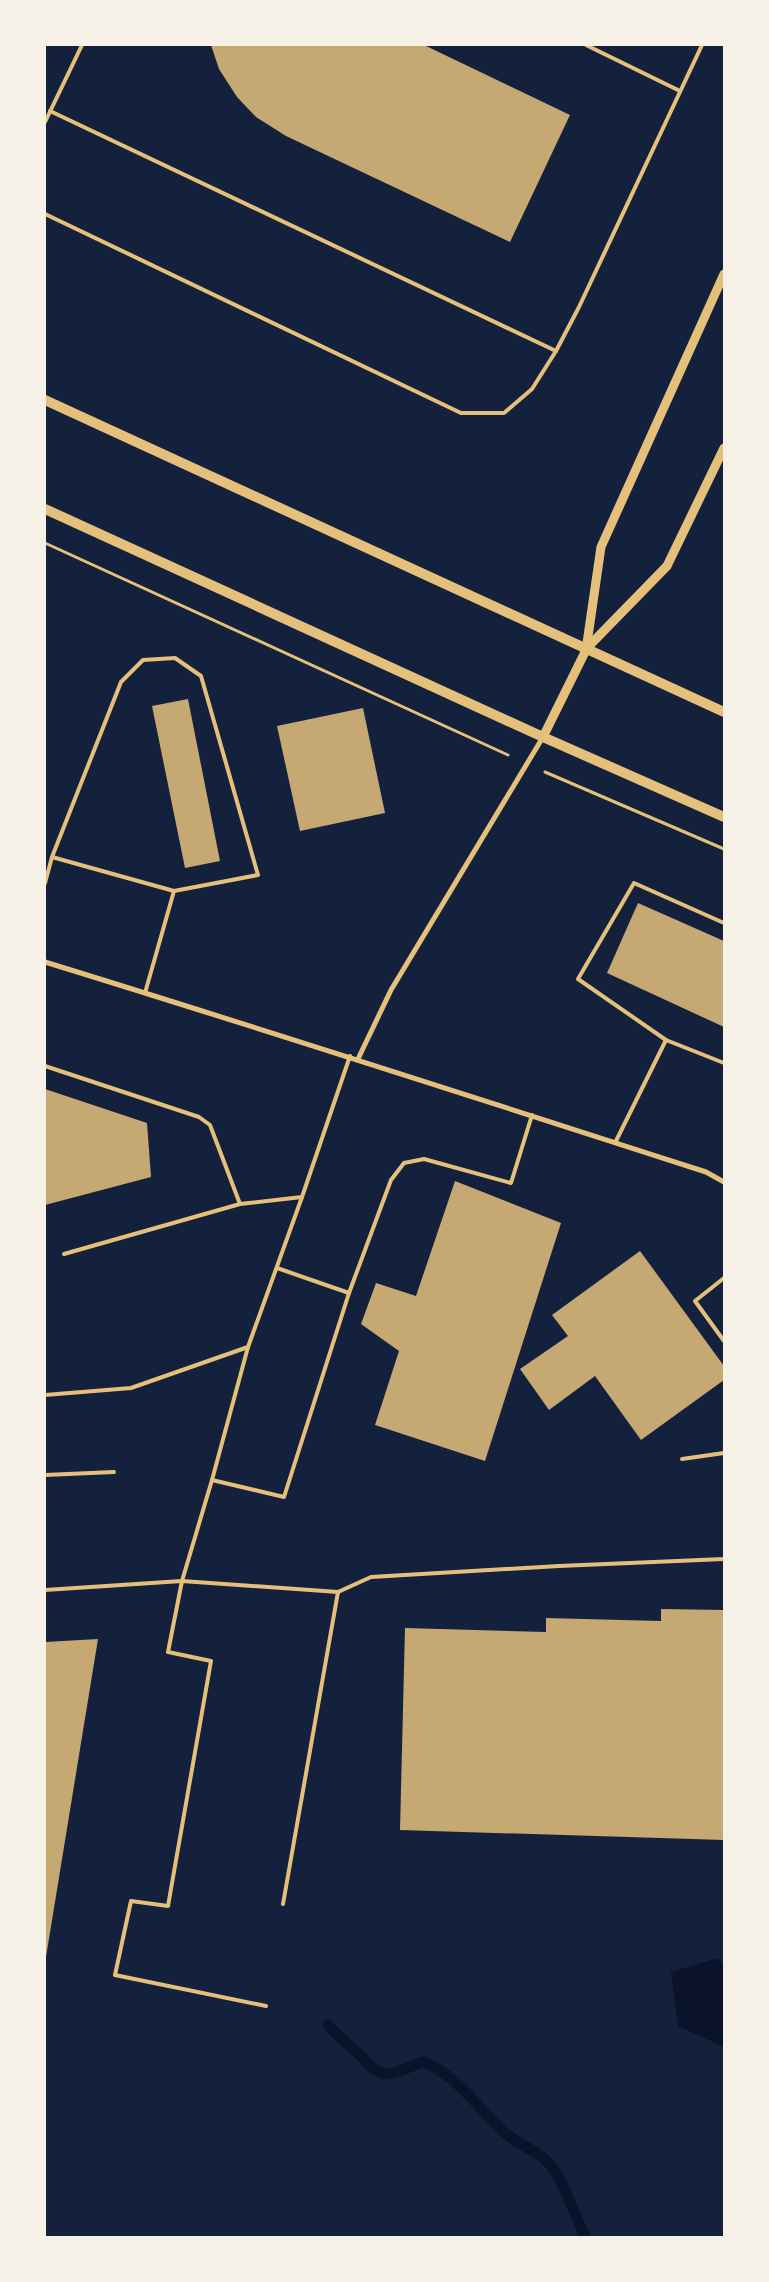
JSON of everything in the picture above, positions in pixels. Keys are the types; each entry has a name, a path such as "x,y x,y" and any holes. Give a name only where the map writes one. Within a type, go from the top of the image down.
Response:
{"main road":[{"path":"45,400 724,712"},
{"path":"45,509 543,737 724,817"}],"street":[{"path":"586,650 601,547 724,274"},
{"path":"358,1059 391,990 543,737 586,650 667,566 724,448"},
{"path":"45,962 350,1056 706,1172 724,1182"}],"lane":[{"path":"45,122 82,45"},
{"path":"586,45 680,91"},
{"path":"45,214 462,413 504,413 532,388 556,351 579,307 702,45"},
{"path":"50,111 556,351"},
{"path":"45,883 52,857 121,682 143,660 175,658 202,676 258,875 174,891 52,857"},
{"path":"724,922 634,884 578,979 666,1040 724,1063"},
{"path":"145,993 174,891"},
{"path":"615,1142 666,1040"},
{"path":"266,2006 115,1975 131,1901 168,1906 211,1661 168,1652 182,1581 248,1347 350,1056"},
{"path":"45,1066 199,1116 210,1125 240,1204"},
{"path":"212,1480 284,1497 349,1293 391,1180 404,1163 424,1160 511,1183 532,1115"},
{"path":"64,1254 240,1204 302,1197"},
{"path":"276,1268 349,1293"},
{"path":"724,1278 695,1301 724,1341"},
{"path":"45,1395 131,1388 248,1347"},
{"path":"682,1459 724,1453"},
{"path":"45,1475 114,1472"},
{"path":"45,1590 182,1581 338,1592 371,1577 724,1559"},
{"path":"284,1904 338,1592"}],"path":[{"path":"45,543 527,764 724,849"}],"water":[{"path":"718,1958 724,1965 724,2047 678,2026 671,1972"}],"building":[{"path":"211,45 424,45 570,115 510,242 286,136 256,117 237,97 219,69"},
{"path":"188,699 220,861 185,868 152,706"},
{"path":"363,708 385,813 300,831 277,726"},
{"path":"638,903 724,941 724,1027 607,973"},
{"path":"45,1089 147,1123 151,1177 45,1205"},
{"path":"455,1181 561,1223 485,1461 375,1425 399,1351 361,1324 376,1283 416,1296"},
{"path":"640,1251 724,1366 724,1380 641,1440 595,1376 549,1410 520,1369 568,1336 552,1315"},
{"path":"661,1609 724,1610 724,1840 400,1830 405,1628 546,1632 546,1618 661,1621"},
{"path":"98,1639 46,1957 45,1642"}],"waterway":[{"path":"328,2025 368,2064 381,2073 393,2073 423,2062 435,2067 456,2083 503,2131 550,2164 563,2187 585,2237"}]}
